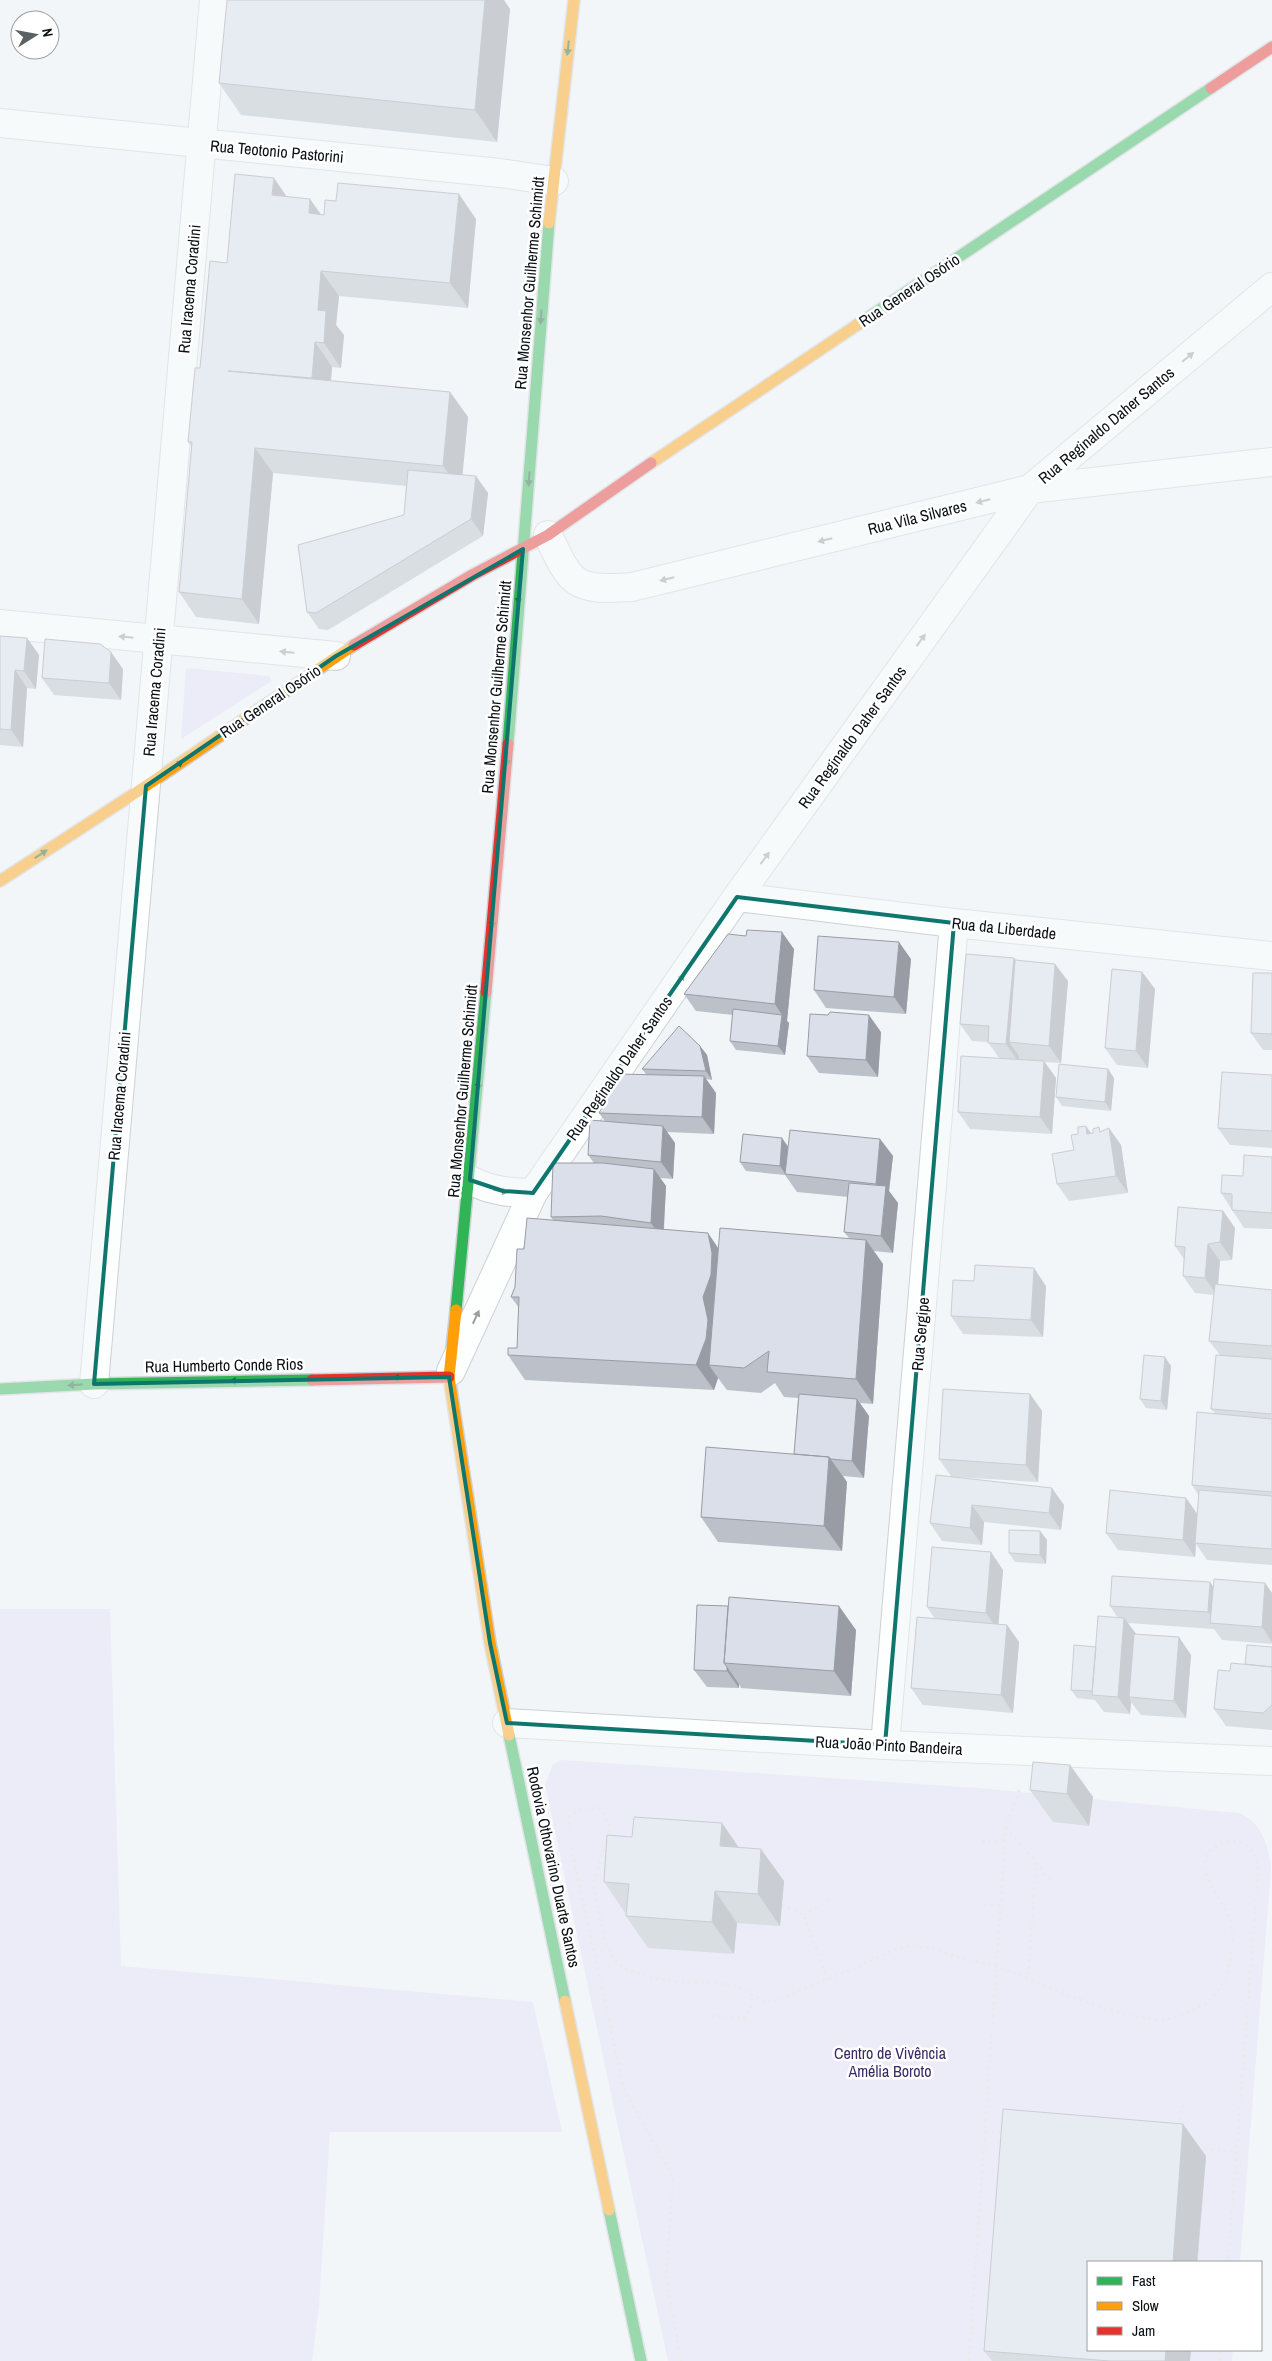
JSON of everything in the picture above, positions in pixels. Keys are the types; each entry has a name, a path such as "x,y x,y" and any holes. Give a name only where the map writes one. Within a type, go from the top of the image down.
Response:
{"main road":[{"name":"Rua Monsenhor Guilherme Schimidt","path":"449,1377 470,1180 547,240 574,0"},
{"name":"Rua General Osório","path":"0,881 146,786 336,656 472,575 548,535 603,495 1272,47"},
{"name":"Rua Humberto Conde Rios","path":"0,1389 94,1384 449,1377"},
{"name":"Rodovia Othovarino Duarte Santos","path":"449,1377 490,1643 641,2361"}],"street":[{"name":"Rua Iracema Coradini","path":"94,1384 214,0"},
{"name":"Rua Teotonio Pastorini","path":"0,123 500,173 554,181"},
{"name":"Rua Reginaldo Daher Santos","path":"449,1377 533,1193 737,897 1030,489 1272,287"},
{"name":"Rua Vila Silvares","path":"548,535 569,575 597,588 632,587 1030,489 1272,462"},
{"path":"0,624 158,641 336,656"},
{"name":"Rua da Liberdade","path":"737,897 954,923 1272,956"},
{"name":"Rua Sergipe","path":"885,1745 954,923"},
{"path":"470,1180 492,1190 533,1193"},
{"name":"Rua João Pinto Bandeira","path":"507,1722 885,1745 1272,1761"}],"path":[{"path":"969,2361 1006,1827 1020,1788"},
{"path":"681,2361 666,2278 673,2177 624,2089 567,1829 569,1817 579,1809 588,1807 601,1809 610,1828 594,1885 604,1937 614,1960 627,1970 645,1976 669,1981 725,1984 738,1987 764,2002 778,2000 892,1951 912,1946 931,1947 962,1959 997,1966 1125,2014 1150,2018 1172,2018 1208,2002 1222,1984 1231,1962 1234,1938 1230,1918 1211,1885 1206,1869 1207,1854 1215,1846 1228,1841 1241,1842 1250,1849 1256,1859 1256,1905 1228,2261"},
{"path":"1006,1827 1050,1880"},
{"path":"982,1842 1005,1840"},
{"path":"1028,1979 1036,1862"},
{"path":"804,1915 828,1900"},
{"path":"978,1904 1001,1905"},
{"path":"782,1905 804,1915 827,1979"},
{"path":"711,2016 743,2018 748,2015 753,1996"},
{"path":"1178,2128 1185,2100"},
{"path":"985,2131 1005,2133"},
{"path":"1191,2148 1237,2152"}],"highlighted area":[{"path":"523,549 470,1180 503,1191 533,1193 737,897 954,923 885,1745 507,1723 490,1643 449,1377 94,1384 146,786 336,656"}],"green space":[{"path":"186,668 269,676 272,681 181,739"},
{"path":"0,1609 110,1609 121,1966 533,2002 562,2132 330,2132 319,2306 312,2361 0,2361"},
{"name":"Centro de Vivência Amélia Boroto","path":"562,1760 978,1788 1238,1813 1253,1822 1266,1843 1271,1869 1240,2261 1087,2261 1087,2351 1233,2351 1232,2361 668,2361 545,1785 553,1764"}],"building":[{"path":"227,0 485,0 475,110 219,83"},
{"path":"235,174 274,178 272,195 310,199 309,213 324,215 325,200 336,201 338,183 459,194 450,283 321,271 318,310 326,311 324,343 315,342 312,378 228,371 450,392 443,466 255,448 242,599 179,592 192,442 188,442 195,368 200,368 210,261 227,263"},
{"path":"408,470 476,476 471,519 316,613 307,612 298,545 404,515"},
{"path":"0,636 27,638 24,671 15,670 11,730 0,729"},
{"path":"45,639 100,644 111,652 109,683 42,678"},
{"path":"747,930 782,932 775,1004 684,994 728,934 746,936"},
{"path":"818,936 899,942 894,997 814,990"},
{"path":"966,954 1014,958 1006,1044 988,1043 989,1026 960,1024"},
{"path":"1015,960 1055,964 1049,1046 1009,1042"},
{"path":"1112,969 1142,972 1136,1051 1105,1048"},
{"path":"1253,973 1272,973 1272,1034 1251,1033"},
{"path":"733,1009 782,1015 778,1046 730,1041"},
{"path":"830,1012 869,1015 866,1060 807,1056 810,1014 828,1015"},
{"path":"679,1026 700,1046 706,1071 642,1069"},
{"path":"961,1056 1044,1061 1040,1117 958,1112"},
{"path":"1059,1064 1108,1069 1105,1102 1056,1097"},
{"path":"1222,1072 1272,1075 1272,1131 1218,1128"},
{"path":"619,1074 704,1076 702,1117 599,1113"},
{"path":"590,1120 663,1126 661,1162 588,1155"},
{"path":"1086,1126 1087,1134 1093,1133 1093,1129 1099,1127 1100,1132 1109,1128 1116,1176 1057,1184 1052,1154 1074,1150 1071,1135 1078,1134 1078,1127"},
{"path":"790,1130 880,1139 876,1184 785,1174"},
{"path":"743,1134 782,1138 780,1166 740,1162"},
{"path":"1244,1155 1272,1157 1272,1213 1232,1210 1232,1194 1221,1193 1222,1175 1243,1176"},
{"path":"553,1163 603,1163 654,1169 651,1223 601,1216 551,1217"},
{"path":"849,1183 886,1186 881,1236 844,1232"},
{"path":"1178,1207 1223,1211 1220,1242 1208,1244 1205,1278 1183,1276 1185,1247 1175,1246"},
{"path":"527,1218 708,1233 712,1253 711,1275 703,1297 708,1320 706,1339 696,1365 508,1355 508,1348 517,1348 519,1297 511,1297 515,1287 517,1249 524,1249"},
{"path":"720,1228 866,1240 856,1379 767,1372 769,1351 744,1368 709,1365"},
{"path":"975,1265 1034,1268 1031,1320 951,1316 953,1280 974,1281"},
{"path":"1215,1284 1272,1290 1272,1346 1209,1341"},
{"path":"1144,1355 1165,1357 1161,1401 1140,1399"},
{"path":"1216,1355 1272,1359 1272,1414 1211,1409"},
{"path":"943,1389 1030,1394 1026,1465 939,1459"},
{"path":"799,1394 857,1399 852,1461 794,1454"},
{"path":"1197,1412 1272,1419 1272,1492 1192,1485"},
{"path":"706,1447 829,1457 824,1526 701,1517"},
{"path":"936,1475 1052,1488 1049,1513 972,1505 970,1528 930,1523"},
{"path":"1110,1490 1186,1498 1183,1540 1106,1533"},
{"path":"1199,1490 1272,1496 1272,1549 1195,1543"},
{"path":"1009,1530 1040,1531 1040,1555 1009,1553"},
{"path":"932,1547 991,1552 986,1613 927,1607"},
{"path":"1112,1576 1210,1582 1208,1612 1110,1606"},
{"path":"1214,1579 1265,1583 1262,1627 1210,1623"},
{"path":"729,1597 839,1606 834,1671 724,1663"},
{"path":"697,1605 728,1606 724,1663 727,1671 694,1670"},
{"path":"1098,1616 1124,1618 1118,1697 1092,1695"},
{"path":"917,1617 1007,1625 1001,1695 911,1688"},
{"path":"1134,1634 1179,1637 1174,1701 1129,1697"},
{"path":"1074,1645 1096,1647 1092,1691 1071,1690"},
{"path":"1247,1645 1272,1647 1272,1667 1245,1664"},
{"path":"1231,1663 1272,1667 1272,1705 1263,1713 1214,1709 1218,1670 1230,1671"},
{"path":"1033,1762 1070,1765 1067,1794 1030,1790"},
{"path":"634,1817 722,1823 720,1846 761,1849 758,1894 715,1891 712,1922 626,1916 629,1884 604,1882 607,1835 632,1837"},
{"path":"1003,2109 1183,2124 1173,2261 1087,2261 1087,2351 1166,2351 1165,2361 1110,2361 984,2351"}],"traffic: fast":[{"path":"857,325 1211,88"},
{"path":"508,744 549,223"},
{"path":"456,1310 486,992"},
{"path":"0,1389 94,1384 312,1380"},
{"path":"509,1735 565,2001"},
{"path":"609,2210 641,2361"}],"traffic: slow":[{"path":"549,223 574,0"},
{"path":"651,463 857,325"},
{"path":"0,881 146,786 354,645"},
{"path":"456,1310 449,1377 490,1643 509,1735"},
{"path":"565,2001 609,2210"}],"traffic: jam":[{"path":"1211,88 1272,47"},
{"path":"354,645 472,575 548,535 651,463"},
{"path":"486,992 508,744"},
{"path":"312,1380 449,1377"}]}
